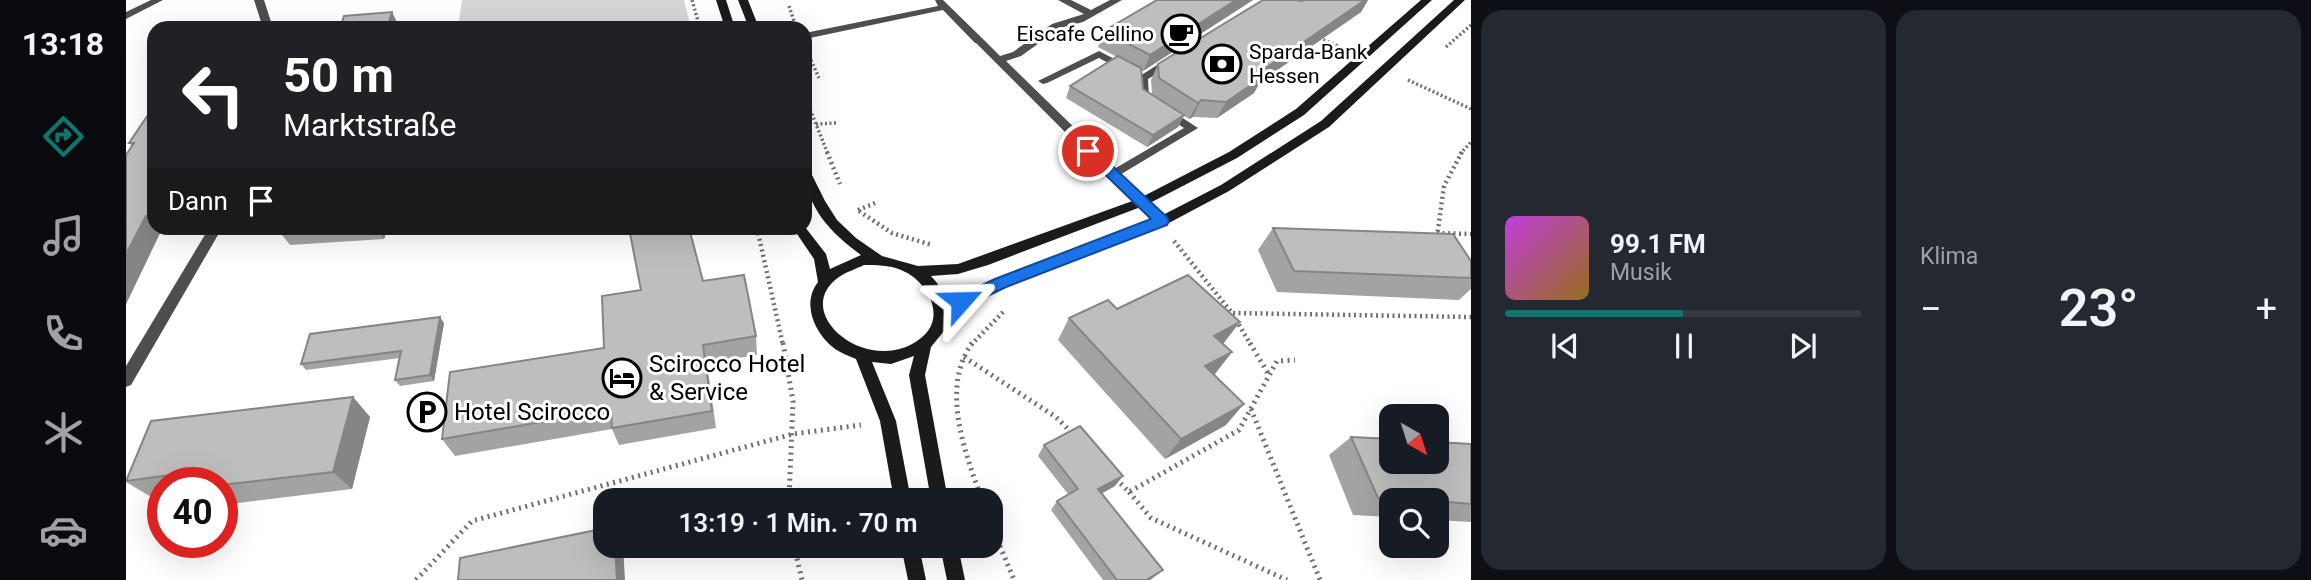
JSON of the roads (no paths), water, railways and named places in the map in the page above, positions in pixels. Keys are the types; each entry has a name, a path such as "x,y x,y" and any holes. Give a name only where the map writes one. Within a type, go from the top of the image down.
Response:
{"street":[{"path":"126,16 158,0"},
{"path":"259,0 266,21"},
{"path":"721,0 728,21"},
{"path":"743,0 751,21"},
{"path":"1063,0 1092,14"},
{"path":"999,60 1017,54 1056,26 1092,14 1117,0"},
{"path":"916,271 958,269 1142,202 1233,155 1300,112 1427,0"},
{"path":"942,310 1001,283 1162,221 1225,188 1325,124 1460,0"},
{"path":"812,34 937,2 1162,221"},
{"path":"1043,81 1099,54 1143,78"},
{"path":"1143,78 1177,57"},
{"path":"1113,176 1192,128 1143,97 1143,78"},
{"path":"812,190 819,207 847,239 878,260"},
{"path":"126,380 211,235"},
{"path":"804,235 821,258 825,281"},
{"path":"878,260 898,263 916,271 929,282 938,296 942,310 934,335 907,355 885,359 862,356 836,343 819,323 816,301 825,281 848,264 878,260"},
{"path":"924,345 917,375 938,488"},
{"path":"862,356 887,421 900,488"},
{"path":"912,558 917,580"},
{"path":"951,558 956,580"}],"place":[{"name":"Eiscafe Cellino","path":"1181,34"},
{"name":"Sparda-Bank Hessen","path":"1222,64"},
{"name":"Scirocco Hotel & Service","path":"622,378"},
{"name":"Hotel Scirocco","path":"427,412"}]}
